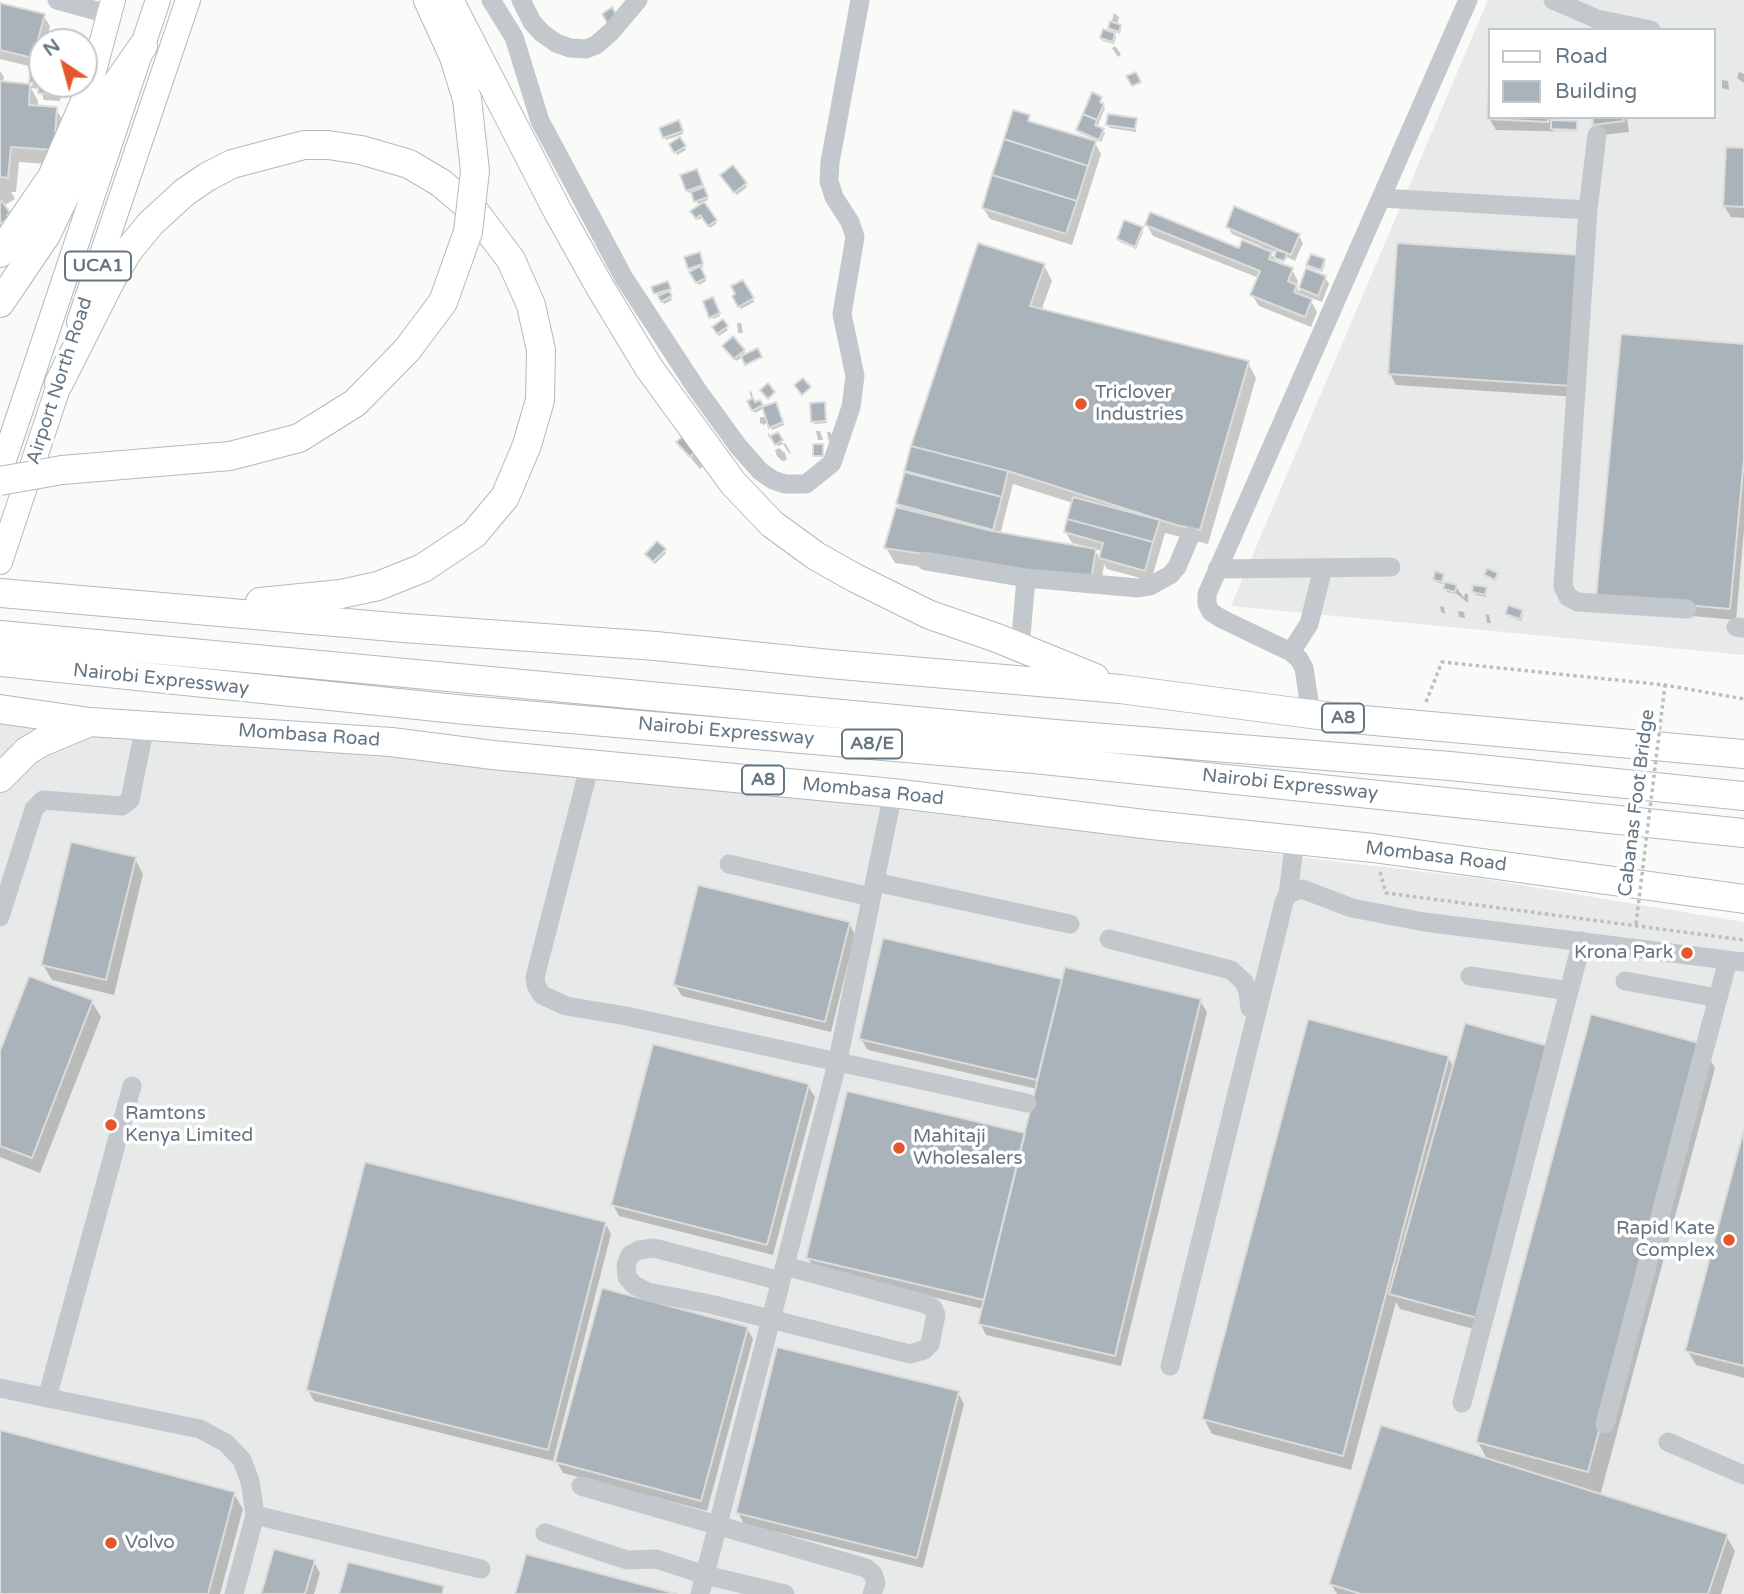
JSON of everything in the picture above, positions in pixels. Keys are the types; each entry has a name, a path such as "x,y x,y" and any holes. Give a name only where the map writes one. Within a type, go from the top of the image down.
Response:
{"highway":[{"path":"0,481 62,470 230,456 299,438 355,403 407,350 443,302 468,232 475,171 467,99 454,57 428,0"},
{"path":"449,0 557,210 649,368 733,483 772,524 816,556 855,579 930,615 1120,689"},
{"path":"0,303 46,234 83,159 113,89 143,46"},
{"path":"0,253 18,230 51,177 87,98"},
{"path":"59,383 112,278 128,251 151,223 185,192 207,177 232,164 284,149 304,145 328,145 361,150 409,164 441,183 475,212 511,260 531,305 541,350 540,400 527,445 505,496 474,534 423,568 378,586 341,594 187,608"},
{"name":"A8","path":"0,593 404,628 629,644 1120,689 1311,715 1744,754"},
{"name":"Nairobi Expressway","path":"0,635 1055,734 1450,765 1744,796"},
{"name":"Nairobi Expressway","path":"0,662 466,710 1034,759 1744,833"},
{"name":"Mombasa Road","path":"0,709 90,722 391,742 894,793 1152,825 1373,848 1744,899"},
{"path":"0,778 26,751 42,741 90,722"}],"main road":[{"name":"Airport North Road","path":"0,472 158,0"},
{"name":"Airport North Road","path":"0,562 188,0"},
{"path":"98,56 111,7"}],"lane":[{"path":"57,0 111,7"},
{"path":"491,0 514,37 540,121 624,278 696,388 738,446 760,471 785,484 806,484 832,463 851,407 855,376 842,314 855,236 850,222 834,197 829,181 830,162 860,0"},
{"path":"521,0 532,22 542,33 556,43 570,48 586,49 596,45 612,31 638,0"},
{"path":"1311,715 1304,668 1300,659 1292,652 1222,619 1207,604 1207,594 1468,0"},
{"path":"1553,0 1597,19 1641,28"},
{"path":"1597,135 1588,210 1563,586 1568,597 1578,602 1687,609"},
{"path":"1381,198 1588,210"},
{"path":"926,561 1027,578 1138,588 1161,582 1177,567 1190,536"},
{"path":"1217,569 1391,567"},
{"path":"1292,652 1309,624 1323,568"},
{"path":"1020,648 1027,578"},
{"path":"0,917 34,809 43,800 122,806 130,800 145,726"},
{"path":"590,764 535,977 542,995 566,1006 838,1060 1027,1103"},
{"path":"703,1584 838,1060 894,793"},
{"path":"1170,1366 1288,894 1295,840"},
{"path":"729,864 1070,923"},
{"path":"1288,894 1302,889 1352,908 1424,922 1736,960 1718,998 1605,1424"},
{"path":"1108,939 1231,970 1244,982 1250,1008 1257,1012"},
{"path":"1462,1404 1582,941"},
{"path":"1470,976 1569,992"},
{"path":"1625,981 1718,998"},
{"path":"47,1398 132,1086"},
{"path":"654,1248 783,1274 926,1304 933,1308 936,1320 930,1344 924,1350 910,1354 648,1292 627,1277 626,1265 630,1255 639,1250 654,1248"},
{"path":"0,1388 200,1429 226,1443 242,1460 250,1481 254,1515 234,1594"},
{"path":"1668,1442 1744,1475"},
{"path":"581,1486 866,1568 873,1574 876,1583 872,1594"},
{"path":"254,1515 481,1569"},
{"path":"545,1533 627,1560 656,1559 703,1584 785,1594"}],"path":[{"path":"1417,725 1442,662 1665,685 1744,699"},
{"name":"Cabanas Foot Bridge","path":"1636,924 1665,685"},
{"path":"1373,848 1386,893 1744,940"}],"shaded area":[{"path":"1488,0 1744,0 1744,655 1231,606"},
{"path":"0,716 395,749 1484,879 1744,922 1744,1594 0,1594"}],"building":[{"path":"0,3 45,14 41,28 28,28 28,57 0,50"},
{"path":"612,7 618,17 608,24 602,14"},
{"path":"1110,21 1121,25 1119,32 1108,28"},
{"path":"1103,29 1115,33 1113,42 1100,38"},
{"path":"1136,72 1141,82 1132,86 1126,76"},
{"path":"0,81 28,84 29,105 57,107 54,150 11,147 8,178 0,177"},
{"path":"1092,92 1102,97 1100,102 1104,104 1097,120 1083,114"},
{"path":"1488,102 1488,119 1548,119 1548,122 1487,119"},
{"path":"1013,110 1030,115 1028,121 1096,141 1088,166 1004,139"},
{"path":"1083,114 1097,120 1095,125 1104,129 1099,140 1076,130"},
{"path":"1108,114 1137,118 1135,129 1106,125"},
{"path":"1592,119 1624,121 1593,125"},
{"path":"679,120 683,131 663,138 659,128"},
{"path":"1551,120 1577,121 1577,130 1551,129"},
{"path":"680,137 686,146 674,153 669,144"},
{"path":"1004,139 1088,166 1077,201 992,175"},
{"path":"1726,147 1744,148 1744,207 1723,206"},
{"path":"733,165 747,183 734,193 720,175"},
{"path":"697,169 703,185 686,191 680,175"},
{"path":"992,175 1077,201 1066,234 982,208"},
{"path":"704,187 708,197 694,202 691,192"},
{"path":"2,201 10,213 7,215 9,218 0,224 0,202"},
{"path":"704,202 717,220 708,226 700,215 696,219 690,211"},
{"path":"1234,206 1300,234 1291,255 1226,227"},
{"path":"1150,212 1239,248 1242,240 1272,252 1269,259 1293,268 1288,281 1297,285 1294,292 1312,299 1305,317 1250,295 1260,271 1145,225"},
{"path":"1124,220 1143,227 1135,247 1117,239"},
{"name":"Triclover Industries","path":"978,243 1045,264 1030,306 1249,361 1200,530 1176,525 1008,471 911,446"},
{"path":"1397,243 1581,255 1572,386 1388,374"},
{"path":"1276,250 1287,253 1284,261 1274,258"},
{"path":"700,252 703,264 688,269 684,257"},
{"path":"1311,254 1325,259 1321,270 1306,265"},
{"path":"700,266 706,278 696,283 689,272"},
{"path":"1306,268 1326,276 1318,296 1299,288"},
{"path":"743,280 754,298 738,307 732,296 735,294 731,286"},
{"path":"668,281 671,289 654,294 651,287"},
{"path":"669,291 672,296 661,302 658,296"},
{"path":"713,297 720,313 709,318 703,301"},
{"path":"723,319 728,326 717,334 712,327"},
{"path":"1621,334 1744,344 1744,459 1730,609 1596,597"},
{"path":"733,336 745,350 734,359 722,346"},
{"path":"758,348 762,357 745,365 741,356"},
{"path":"803,378 811,387 802,395 794,385"},
{"path":"768,383 775,392 768,399 760,390"},
{"path":"753,398 755,402 760,400 763,405 752,411 747,401"},
{"path":"776,402 783,422 769,428 762,407"},
{"path":"825,402 826,421 811,422 810,403"},
{"path":"778,432 783,440 775,445 770,436"},
{"path":"683,436 697,450 690,457 676,442"},
{"path":"813,444 823,444 823,456 813,456"},
{"path":"911,446 1008,471 1002,497 904,472"},
{"path":"905,471 1002,497 993,530 896,504"},
{"path":"1073,497 1160,520 1153,542 1067,519"},
{"path":"896,507 992,531 1096,549 1091,580 884,548"},
{"path":"1067,519 1153,542 1145,571 1099,558 1103,543 1064,532"},
{"path":"657,541 666,549 653,562 645,554"},
{"path":"1487,568 1498,573 1495,580 1484,575"},
{"path":"1435,571 1444,574 1442,582 1433,580"},
{"path":"1445,582 1457,585 1455,592 1443,589"},
{"path":"1473,585 1487,587 1485,595 1472,592"},
{"path":"1508,605 1523,610 1520,619 1505,614"},
{"path":"71,842 136,857 106,980 41,965"},
{"path":"698,885 850,922 825,1022 673,985"},
{"path":"883,938 1062,979 1037,1080 859,1039"},
{"path":"1065,967 1201,999 1115,1356 978,1324"},
{"path":"29,976 93,1000 32,1158 0,1146 0,1051"},
{"path":"1591,1014 1703,1044 1588,1472 1476,1442"},
{"path":"1308,1019 1449,1056 1343,1456 1202,1419"},
{"path":"1465,1023 1552,1047 1477,1318 1389,1294"},
{"path":"653,1044 809,1084 767,1245 611,1205"},
{"path":"847,1091 1025,1133 984,1300 806,1258"},
{"name":"Rapid Kate Complex","path":"1744,1129 1744,1366 1685,1351"},
{"path":"365,1162 606,1222 548,1450 306,1390"},
{"path":"602,1288 748,1327 701,1501 555,1462"},
{"path":"777,1347 959,1391 917,1558 736,1513"},
{"path":"1381,1425 1728,1534 1708,1594 1361,1594 1329,1584"},
{"name":"Volvo","path":"0,1430 235,1492 208,1594 0,1594"},
{"path":"274,1549 315,1560 305,1594 261,1594"},
{"path":"526,1554 677,1594 515,1594"},
{"path":"348,1562 444,1586 442,1594 339,1594"}],"place":[{"name":"Triclover Industries","path":"1081,404"},
{"name":"Krona Park","path":"1687,953"},
{"name":"Ramtons Kenya Limited","path":"111,1125"},
{"name":"Mahitaji Wholesalers","path":"899,1148"},
{"name":"Rapid Kate Complex","path":"1729,1240"},
{"name":"Volvo","path":"111,1543"}]}
